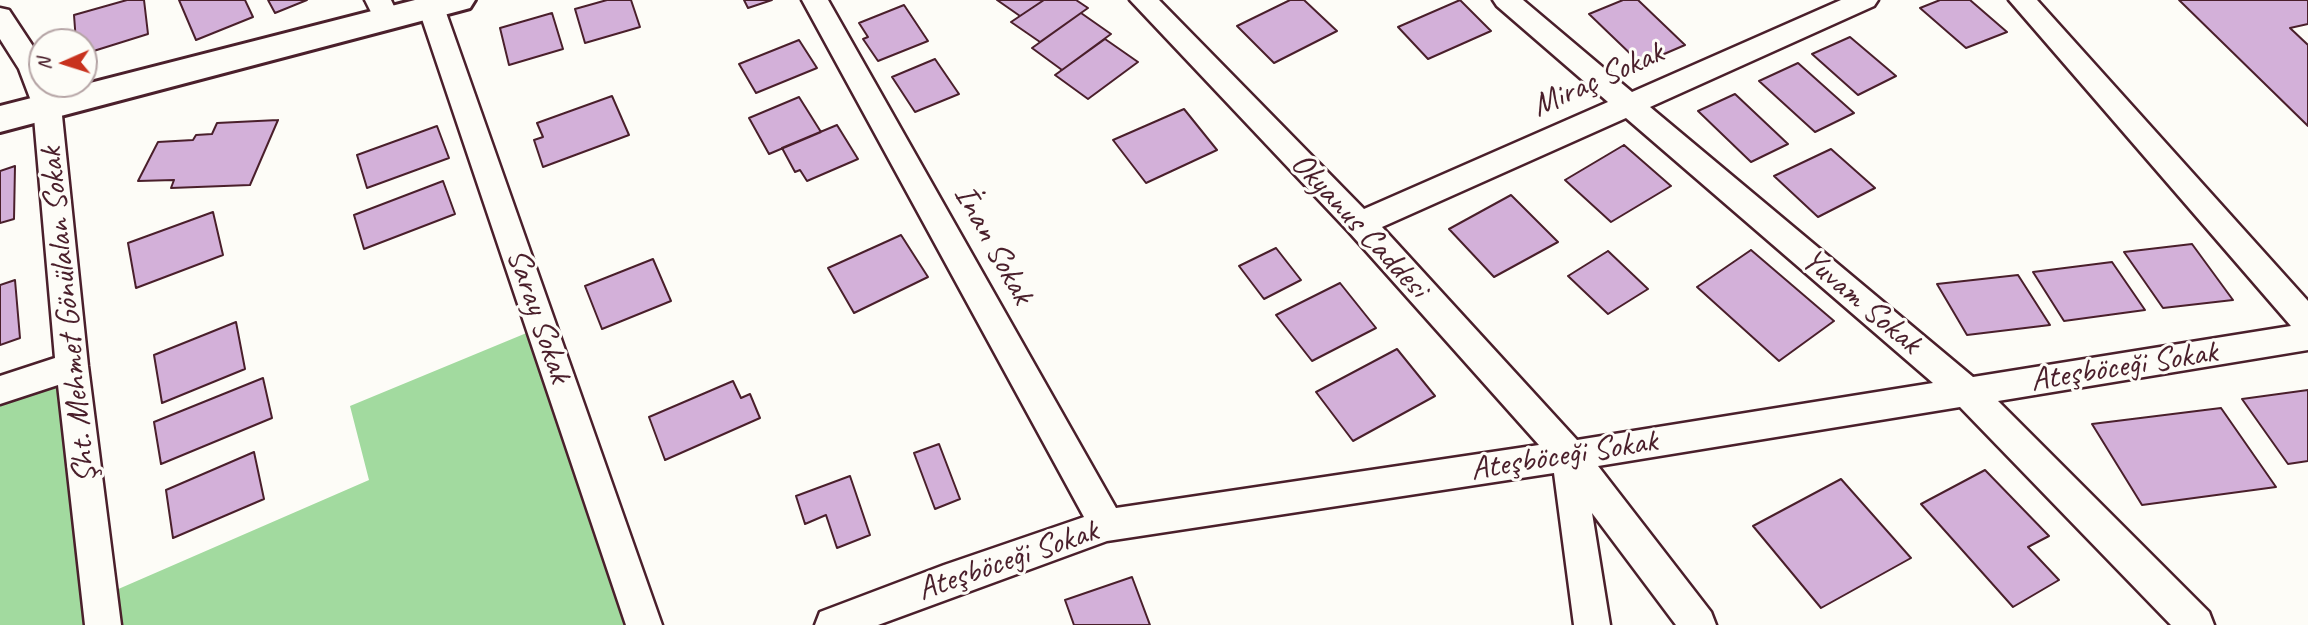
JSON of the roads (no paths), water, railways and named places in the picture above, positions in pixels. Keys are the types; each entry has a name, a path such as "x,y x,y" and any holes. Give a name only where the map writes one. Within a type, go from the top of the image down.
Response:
{"street":[{"name":"İnan Sokak","path":"815,0 1107,525"},
{"name":"Okyanus Caddesi","path":"1143,0 1360,224 1570,456 1698,625"},
{"name":"Yuvam Sokak","path":"1506,0 1967,392 2196,625"},
{"name":"Miraç Sokak","path":"1360,224 1865,0"},
{"path":"2022,0 2308,323"},
{"path":"0,119 383,10 445,4"},
{"name":"Saray Sokak","path":"445,4 644,625"},
{"name":"Şht. Mehmet Gönülalan Sokak","path":"0,17 32,67 47,106 72,366 103,625"},
{"name":"Ateşböceği Sokak","path":"833,625 944,582 1107,525 1570,456 2308,337"},
{"path":"0,390 72,366"},
{"path":"1570,456 1575,514 1592,625"}]}
